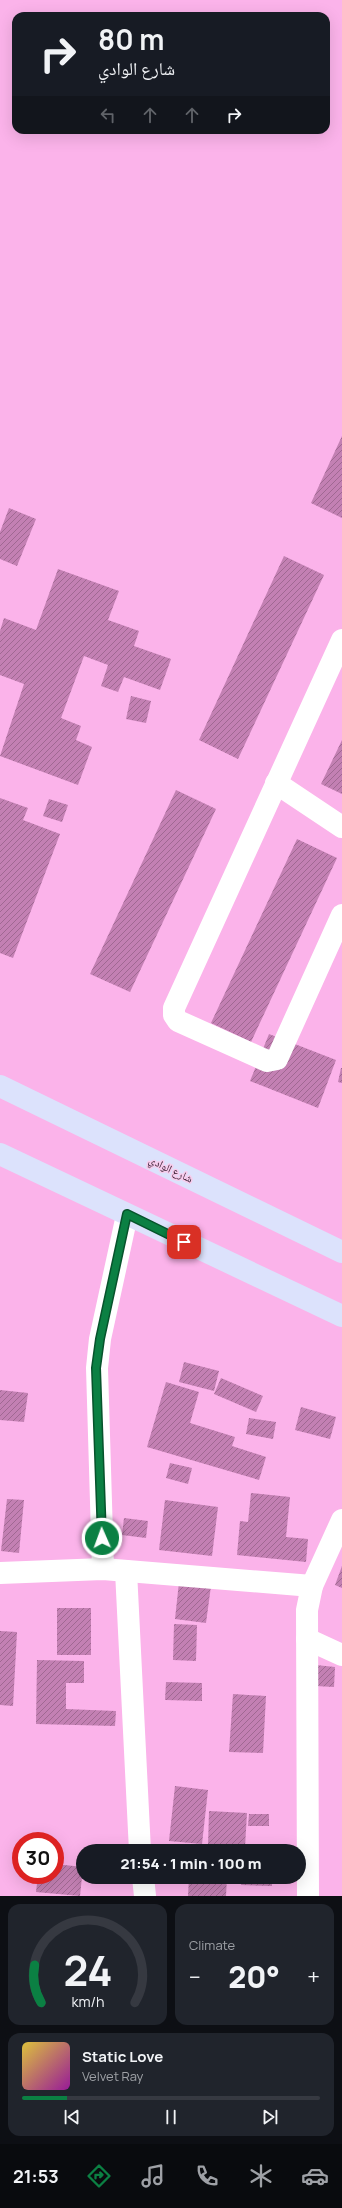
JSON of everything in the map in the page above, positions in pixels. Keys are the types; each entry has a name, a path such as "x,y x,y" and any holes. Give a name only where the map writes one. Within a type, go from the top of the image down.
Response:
{"main road":[{"name":"شارع الوادي","path":"0,1086 342,1252"},
{"path":"0,1154 342,1316"}],"street":[{"path":"342,640 174,1008 174,1015 178,1021 267,1061 277,1059 342,916"},
{"path":"276,783 342,828"},
{"path":"103,1569 96,1368 100,1339 127,1214"},
{"path":"308,1896 307,1610 312,1586 342,1520"},
{"path":"0,1573 103,1569 312,1586"},
{"path":"126,1571 140,1844"},
{"path":"307,1639 342,1655"},
{"path":"144,1884 145,1896"}],"building":[{"path":"342,436 342,518 311,503"},
{"path":"9,508 36,519 17,566 0,559 0,532"},
{"path":"284,556 324,575 238,759 199,740"},
{"path":"58,569 119,591 108,620 139,631 134,646 171,659 160,690 124,677 118,692 101,686 108,665 84,656 61,718 81,726 76,740 92,747 78,785 0,756 24,684 0,675 0,631 4,618 36,630"},
{"path":"131,696 151,701 146,723 126,719"},
{"path":"342,740 342,794 321,784"},
{"path":"176,790 216,809 130,992 90,974"},
{"path":"0,798 28,808 23,820 60,834 13,958 0,953"},
{"path":"49,799 68,805 62,822 43,816"},
{"path":"297,839 337,858 251,1042 211,1023"},
{"path":"269,1034 336,1060 318,1108 250,1081"},
{"path":"342,1068 342,1083 338,1082"},
{"path":"184,1362 219,1371 214,1391 179,1382"},
{"path":"221,1378 263,1396 256,1412 214,1394"},
{"path":"166,1382 199,1392 190,1423 235,1437 232,1446 266,1457 259,1480 147,1447"},
{"path":"0,1390 28,1393 24,1422 0,1420"},
{"path":"301,1407 336,1417 330,1439 295,1430"},
{"path":"249,1418 276,1422 273,1439 246,1434"},
{"path":"170,1463 192,1468 188,1484 166,1478"},
{"path":"251,1493 290,1497 286,1537 308,1539 306,1562 237,1555 240,1521 248,1522"},
{"path":"7,1499 24,1500 19,1553 1,1551"},
{"path":"165,1500 218,1507 212,1556 159,1550"},
{"path":"124,1518 148,1521 146,1538 122,1535"},
{"path":"342,1566 342,1588 335,1585"},
{"path":"179,1582 211,1586 206,1623 175,1619"},
{"path":"57,1608 91,1608 91,1655 57,1655"},
{"path":"174,1624 197,1625 196,1661 173,1660"},
{"path":"0,1631 17,1632 13,1706 0,1705"},
{"path":"37,1660 84,1661 84,1683 66,1683 66,1709 116,1711 115,1726 36,1724"},
{"path":"316,1665 335,1667 334,1687 315,1686"},
{"path":"166,1682 202,1683 202,1701 165,1700"},
{"path":"233,1694 266,1696 263,1753 229,1752"},
{"path":"175,1786 208,1790 202,1844 169,1841"},
{"path":"209,1811 247,1813 245,1844 208,1844"},
{"path":"249,1814 269,1814 269,1826 248,1826"},
{"path":"64,1865 76,1866 76,1884 81,1884 80,1896 36,1892 37,1884 64,1884"},
{"path":"189,1884 227,1884 226,1896 188,1896"},
{"path":"272,1884 272,1886 241,1885"}],"route":[{"path":"102,1538 96,1368 100,1339 127,1214 184,1242"}]}
